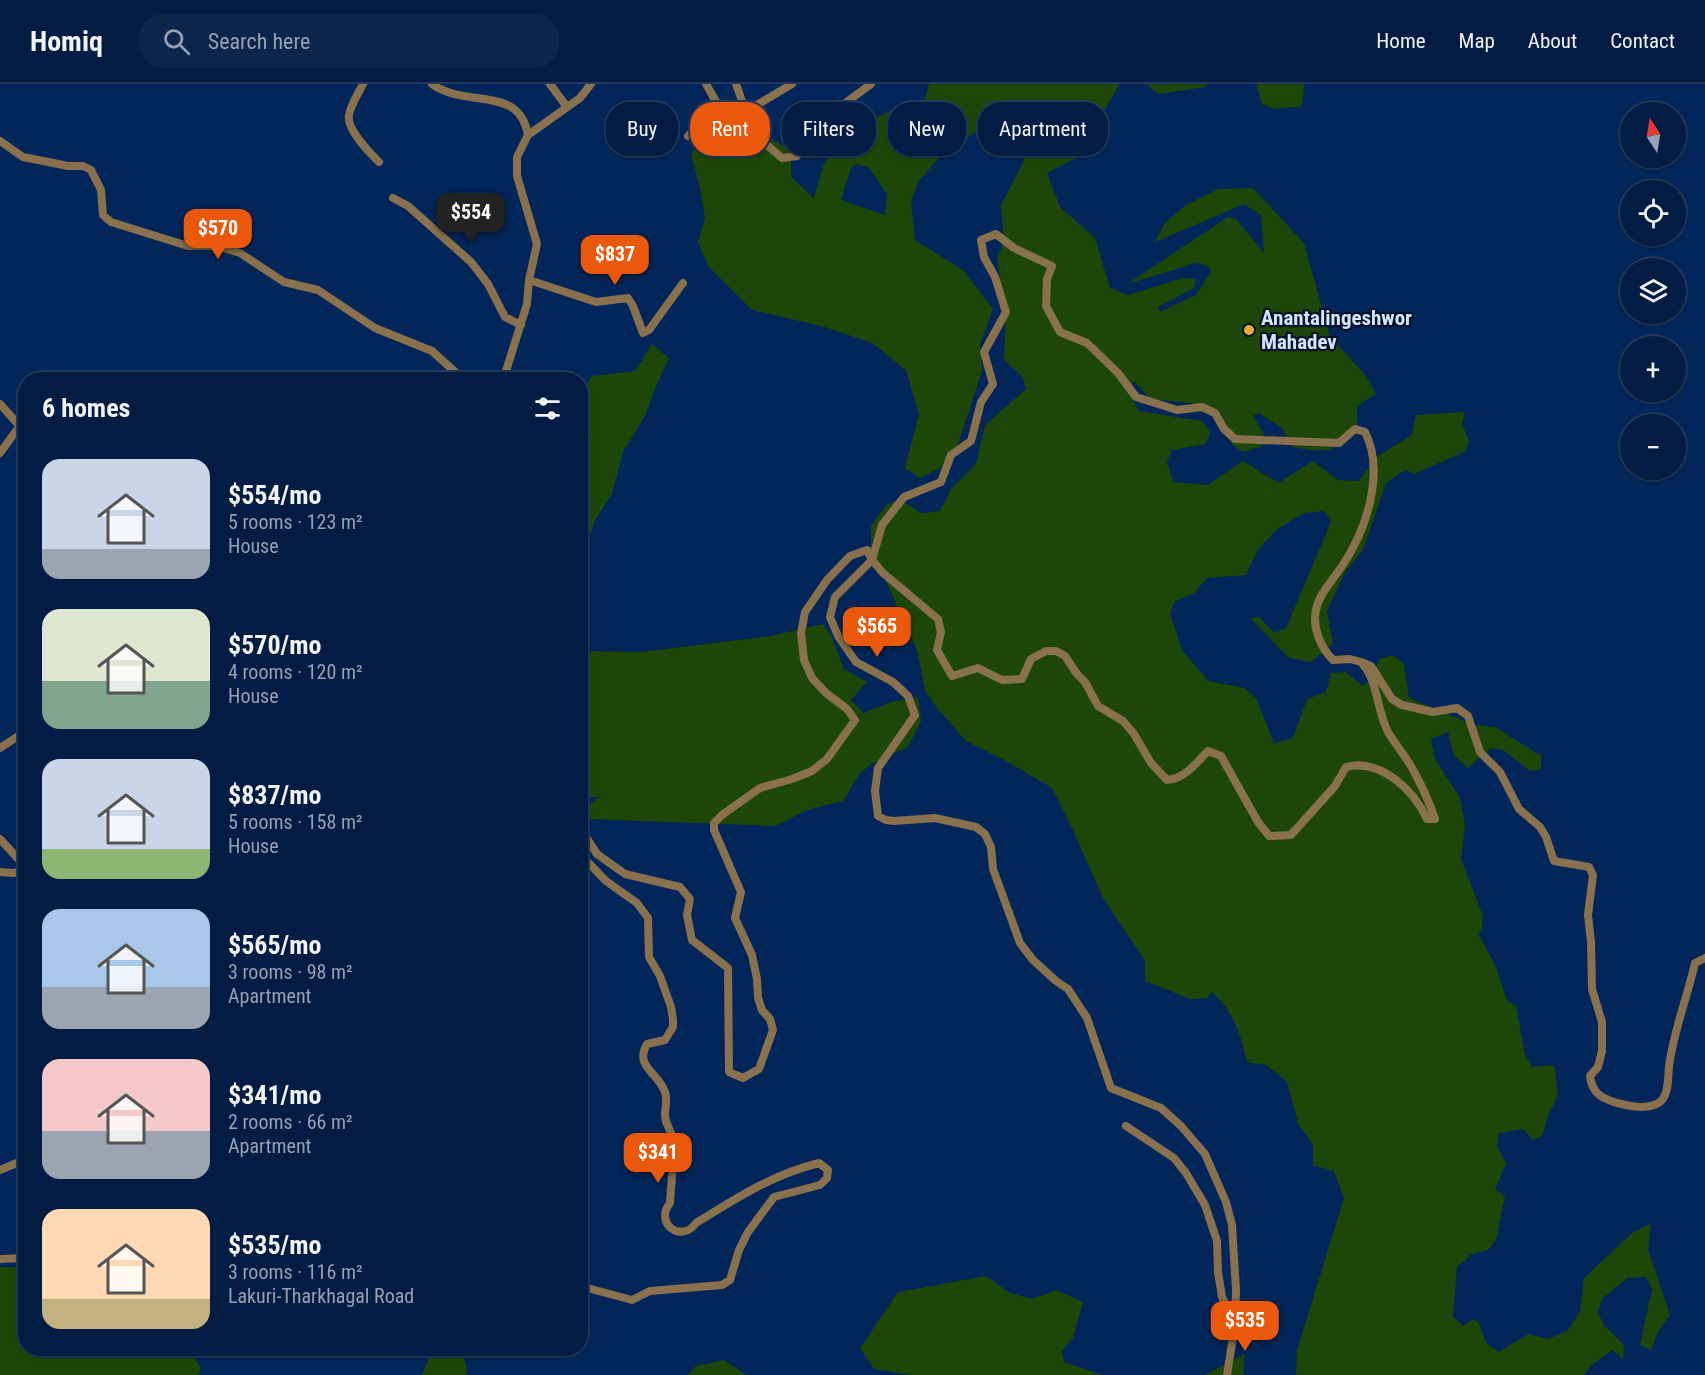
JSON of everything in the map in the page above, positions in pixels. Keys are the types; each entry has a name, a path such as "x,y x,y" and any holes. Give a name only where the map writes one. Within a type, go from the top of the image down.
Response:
{"street":[{"path":"363,84 348,120 365,147 379,162"},
{"path":"432,84 455,93 479,93 511,100 517,104 522,114 528,135"},
{"path":"550,84 567,107"},
{"path":"505,372 527,304 529,280 537,244 517,176 517,157 528,135 580,98 591,84"},
{"path":"688,136 718,105 706,84"},
{"path":"736,84 742,102"},
{"path":"762,102 792,84"},
{"path":"770,148 782,158 797,156 821,121 871,84"},
{"path":"0,141 23,157 68,166 83,166 92,170 101,190 103,215 111,222 188,246 218,246 240,253 284,282 318,290 375,328 432,351 455,372"},
{"path":"393,198 408,206 471,262 482,275 505,317 520,325"},
{"path":"1227,1375 1235,1324 1236,1290 1232,1226 1226,1202 1205,1154 1181,1126 1161,1108 1111,1088 1087,1018 1068,989 1033,960 1020,943 993,869 991,847 985,834 976,826 935,818 894,821 878,816 875,791 878,768 915,715 908,696 893,682 856,662 838,636 830,617 835,597 872,560 882,525 904,497 941,482 951,455 971,441 981,402 993,384 984,352 1006,312 995,277 984,257 981,240 996,234 1014,248 1052,266 1047,279 1046,306 1060,332 1087,343 1118,373 1136,397 1177,410 1202,407 1215,413 1224,429 1234,439 1339,443 1355,429 1365,432 1372,446 1374,476 1370,502 1347,559 1322,594 1315,610 1319,639 1334,660 1350,658 1371,666 1392,699 1402,705 1433,712 1457,708 1468,716 1480,752 1500,772 1519,809 1540,827 1554,861 1589,867 1593,875 1588,915 1592,988 1602,1022 1602,1051 1598,1067 1590,1076 1591,1088 1600,1096 1618,1103 1641,1107 1660,1102 1665,1095 1672,1044 1688,995 1695,963 1705,958"},
{"path":"529,280 596,302 628,298 643,333 649,330 683,283"},
{"path":"0,404 18,425"},
{"path":"0,453 18,434"},
{"path":"588,840 597,854 625,874 680,887 686,892 690,899 687,915 692,940 728,968 729,1072 743,1078 759,1069 773,1030 770,1019 762,1010 758,998 752,955 735,918 741,892 714,830 714,823 759,788 812,771 827,759 855,720 847,709 826,693 812,678 804,660 801,633 805,612 826,580 850,556 867,550 872,560 884,573 938,619 941,632 938,650 951,676 978,668 1002,680 1022,679 1031,659 1046,651 1056,651 1065,656 1085,682 1098,706 1123,721 1134,734 1151,764 1167,780 1177,779 1208,751 1221,756 1258,822 1269,836 1291,835 1335,786 1346,767 1354,765 1381,771 1397,781 1416,801 1427,819 1435,819 1412,767 1388,731 1380,711 1376,688 1361,662"},
{"path":"0,748 18,736"},
{"path":"0,839 17,858"},
{"path":"588,863 606,882 637,903 648,918 649,957 660,976 671,1007 673,1027 664,1040 647,1044 642,1053 642,1061 662,1085 667,1101 665,1116 672,1135 672,1170 670,1203 666,1208 664,1218 669,1227 678,1232 688,1230 771,1178 794,1169 819,1163 828,1170 827,1178 820,1185 774,1197 748,1232 739,1250 730,1280 722,1285 650,1292 632,1300 588,1288"},
{"path":"0,873 18,871"},
{"path":"1126,1126 1174,1158 1186,1173 1205,1206 1217,1241 1222,1297 1235,1324"},
{"path":"0,1170 18,1162"},
{"path":"0,1259 18,1258"}],"green space":[{"path":"929,84 1120,84 1108,104 1108,102 978,102 978,132 966,137 966,102 917,102 925,99"},
{"path":"1147,84 1207,84 1205,87 1158,94"},
{"path":"1256,84 1303,84 1302,106 1275,109 1262,104"},
{"path":"888,113 888,156 940,156 918,182 911,201 915,240 963,270 993,309 980,345 982,371 958,444 940,468 920,478 905,468 919,414 906,370 872,343 825,327 752,310 708,266 698,242 705,218 692,156 770,156 770,138 782,145 782,156 791,156 791,177 814,198 823,166 829,156 876,156 876,118","holes":["856,164 869,168 887,194 885,215 841,200 851,168"]},
{"path":"1026,156 1077,156 1047,173 1060,207 1095,238 1110,288 1128,295 1183,278 1196,279 1194,288 1158,307 1160,312 1196,295 1211,272 1209,267 1196,263 1127,284 1228,217 1236,219 1264,253 1261,215 1244,204 1155,242 1165,223 1186,205 1219,189 1253,188 1304,243 1330,336 1366,376 1376,394 1357,406 1357,426 1335,447 1314,450 1292,447 1282,428 1259,413 1253,416 1264,434 1261,447 1243,452 1232,445 1219,415 1191,403 1150,399 1134,381 1129,393 1139,411 1202,421 1210,432 1206,444 1172,450 1167,462 1173,482 1208,485 1243,461 1278,483 1313,461 1338,480 1359,481 1375,458 1412,435 1416,415 1465,412 1462,423 1469,442 1464,452 1414,474 1405,470 1386,483 1363,550 1345,572 1327,611 1333,644 1311,662 1289,658 1250,618 1259,617 1274,633 1286,628 1331,522 1324,511 1304,513 1276,530 1257,551 1246,575 1207,578 1194,593 1175,601 1170,613 1182,650 1208,681 1244,688 1256,698 1274,743 1293,738 1307,699 1326,692 1331,673 1345,672 1363,686 1373,677 1379,659 1392,655 1404,664 1409,698 1474,725 1495,727 1541,756 1541,769 1530,771 1503,750 1491,748 1468,768 1454,756 1448,732 1431,739 1435,759 1460,798 1465,825 1461,859 1483,916 1479,935 1496,967 1507,1001 1516,1006 1525,1054 1532,1067 1554,1065 1558,1095 1542,1136 1532,1140 1524,1129 1499,1133 1497,1146 1506,1164 1495,1189 1505,1197 1496,1240 1488,1250 1472,1254 1457,1267 1453,1317 1463,1326 1473,1319 1479,1323 1486,1343 1499,1352 1528,1334 1548,1339 1567,1331 1580,1312 1584,1278 1633,1232 1651,1224 1648,1250 1670,1315 1658,1332 1651,1350 1640,1345 1652,1289 1646,1277 1627,1278 1602,1299 1598,1312 1603,1324 1624,1345 1623,1359 1612,1350 1592,1365 1584,1375 1296,1375 1297,1350 1344,1198 1334,1171 1313,1165 1313,1145 1298,1123 1287,1082 1266,1065 1247,1062 1235,1024 1219,999 1211,992 1207,998 1190,999 1145,981 1145,961 1103,898 1052,788 966,741 937,708 925,691 917,650 871,548 871,526 887,504 901,500 921,513 940,511 951,489 976,464 985,425 1026,389 1023,377 1004,360 1006,313 997,259 1004,242 1001,205"},
{"path":"652,344 669,358 645,416 623,452 612,494 595,520 588,544 588,444 591,438 588,434 588,383 592,376 635,371"},
{"path":"823,624 832,638 844,669 867,682 851,700 864,713 891,702 918,697 921,721 908,747 871,764 860,773 843,801 807,810 775,826 588,819 588,805 601,796 588,798 588,651 641,652 770,636"},
{"path":"0,1267 18,1267 18,1356 193,1356 201,1368 199,1375 0,1375"},
{"path":"986,1276 1010,1293 1032,1299 1056,1290 1083,1302 1073,1338 1062,1351 1064,1362 1103,1375 911,1375 874,1369 860,1348 898,1292"},
{"path":"1245,1354 1243,1375 1205,1375"},
{"path":"430,1356 462,1356 466,1363 467,1375 422,1375"},
{"path":"724,1360 746,1375 687,1375 696,1366"}],"place":[{"name":"Anantalingeshwor Mahadev","path":"1249,330"}]}
